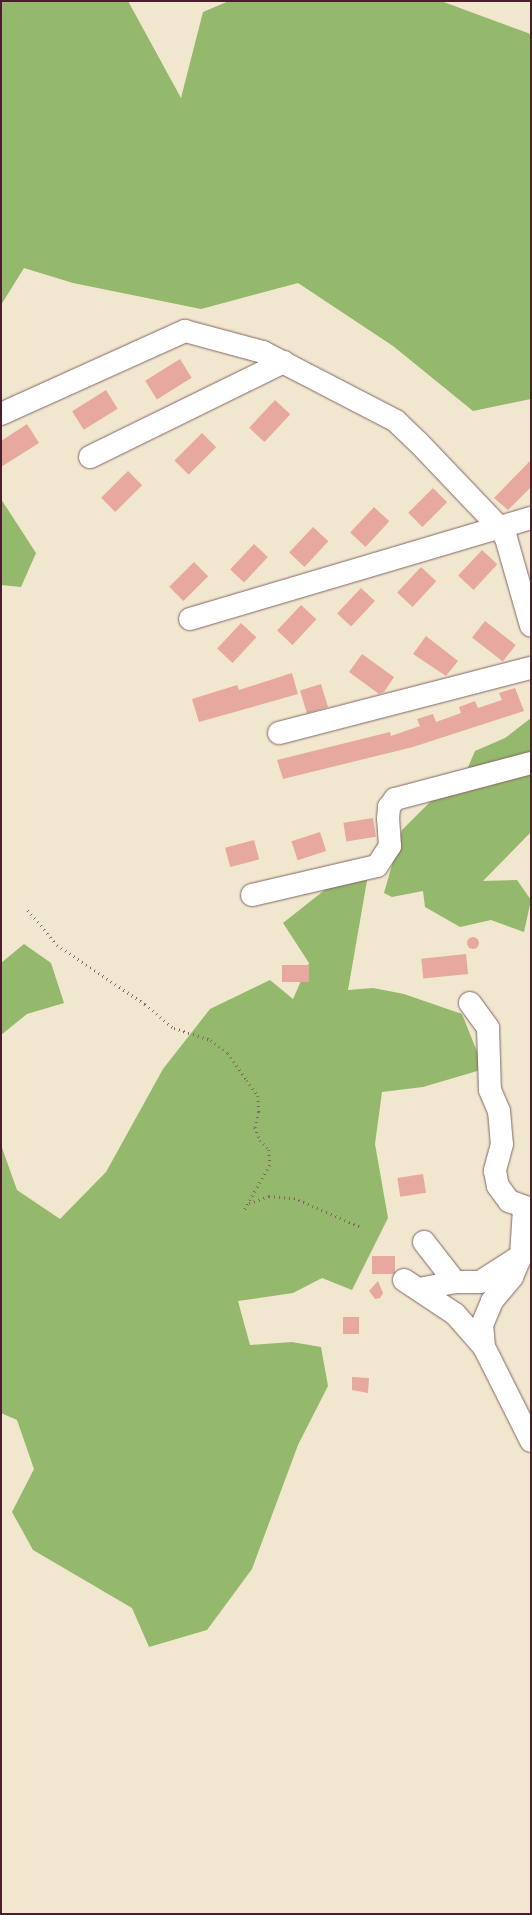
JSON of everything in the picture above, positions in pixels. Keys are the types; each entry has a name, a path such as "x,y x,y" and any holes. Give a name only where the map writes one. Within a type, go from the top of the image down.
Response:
{"street":[{"path":"1,414 185,331 264,352 396,421 500,528 506,538 531,626"},
{"path":"90,458 284,362"},
{"path":"190,619 531,518"},
{"path":"279,733 531,668"},
{"path":"252,896 377,866 390,846 389,807 395,799 531,763"},
{"path":"470,1003 488,1028 490,1090 499,1111 502,1144 495,1171 498,1186 509,1201 528,1209 526,1252 512,1277 492,1301 482,1325 484,1348"},
{"path":"424,1242 455,1282"},
{"path":"526,1252 486,1280 412,1284 455,1314 484,1348 531,1441"}],"path":[{"path":"28,910 57,945 83,964 145,1004 174,1028 211,1040 228,1053 258,1096 259,1112 255,1127 260,1140 269,1150 270,1165 244,1211"},
{"path":"248,1204 270,1196 294,1198 363,1228"}],"green space":[{"path":"1,1 128,1 181,98 203,12 229,1 441,1 531,35 531,399 473,411 393,346 298,283 201,309 73,283 24,268 1,305"},
{"path":"1,499 36,553 21,587 1,585"},
{"path":"531,718 531,832 483,881 517,880 531,900 524,932 491,920 460,927 425,907 423,891 392,897 384,893 402,830 442,790 466,772 475,751 505,738"},
{"path":"368,875 348,990 373,988 404,994 462,1014 484,1069 423,1087 382,1092 375,1144 388,1218 352,1290 322,1278 293,1293 238,1301 250,1345 292,1342 321,1347 328,1386 298,1445 252,1569 207,1630 149,1647 132,1608 33,1550 12,1512 34,1469 17,1420 1,1413 1,1145 17,1190 60,1219 106,1172 163,1069 210,1009 270,980 293,999 309,963 283,923 341,877"},
{"path":"24,944 51,963 64,1003 27,1014 1,1035 1,963"}],"building":[{"path":"180,359 192,378 157,399 145,381"},
{"path":"106,390 118,409 84,430 72,411"},
{"path":"275,400 290,414 264,442 249,428"},
{"path":"27,424 39,443 1,467 1,441"},
{"path":"202,433 216,447 189,475 174,461"},
{"path":"531,460 531,487 508,510 494,498"},
{"path":"128,471 142,485 115,512 101,498"},
{"path":"433,488 447,502 422,527 408,513"},
{"path":"374,507 389,521 365,547 350,533"},
{"path":"313,527 328,541 304,567 289,553"},
{"path":"254,544 268,557 244,583 230,570"},
{"path":"482,550 497,564 473,590 458,576"},
{"path":"194,562 208,576 183,601 169,587"},
{"path":"421,567 436,581 412,607 397,593"},
{"path":"361,588 375,601 351,627 337,614"},
{"path":"301,605 316,619 292,645 277,631"},
{"path":"485,621 516,645 503,662 472,638"},
{"path":"241,623 256,637 232,663 217,649"},
{"path":"426,636 458,661 446,676 413,654"},
{"path":"362,654 394,677 384,692 379,694 349,672"},
{"path":"292,673 298,694 199,722 192,699 237,685 239,690"},
{"path":"321,684 328,707 307,713 300,690"},
{"path":"515,688 524,711 413,747 283,779 277,760 390,732 391,736 420,726 417,719 433,714 436,722 461,713 459,707 475,701 478,708 502,700 499,693"},
{"path":"373,818 376,837 346,841 343,823"},
{"path":"320,832 326,851 298,860 291,841"},
{"path":"254,840 259,859 230,867 225,848"},
{"path":"475,937 478,938 478,948 471,949 468,948 467,941 468,938"},
{"path":"466,954 468,974 423,979 421,959"},
{"path":"282,965 309,965 309,982 282,982"},
{"path":"423,1174 426,1193 400,1197 397,1178"},
{"path":"372,1256 395,1256 395,1274 372,1274"},
{"path":"378,1281 383,1293 380,1298 375,1299 369,1291"},
{"path":"343,1317 359,1317 359,1334 343,1334"},
{"path":"352,1377 369,1378 368,1393 352,1390"}]}
